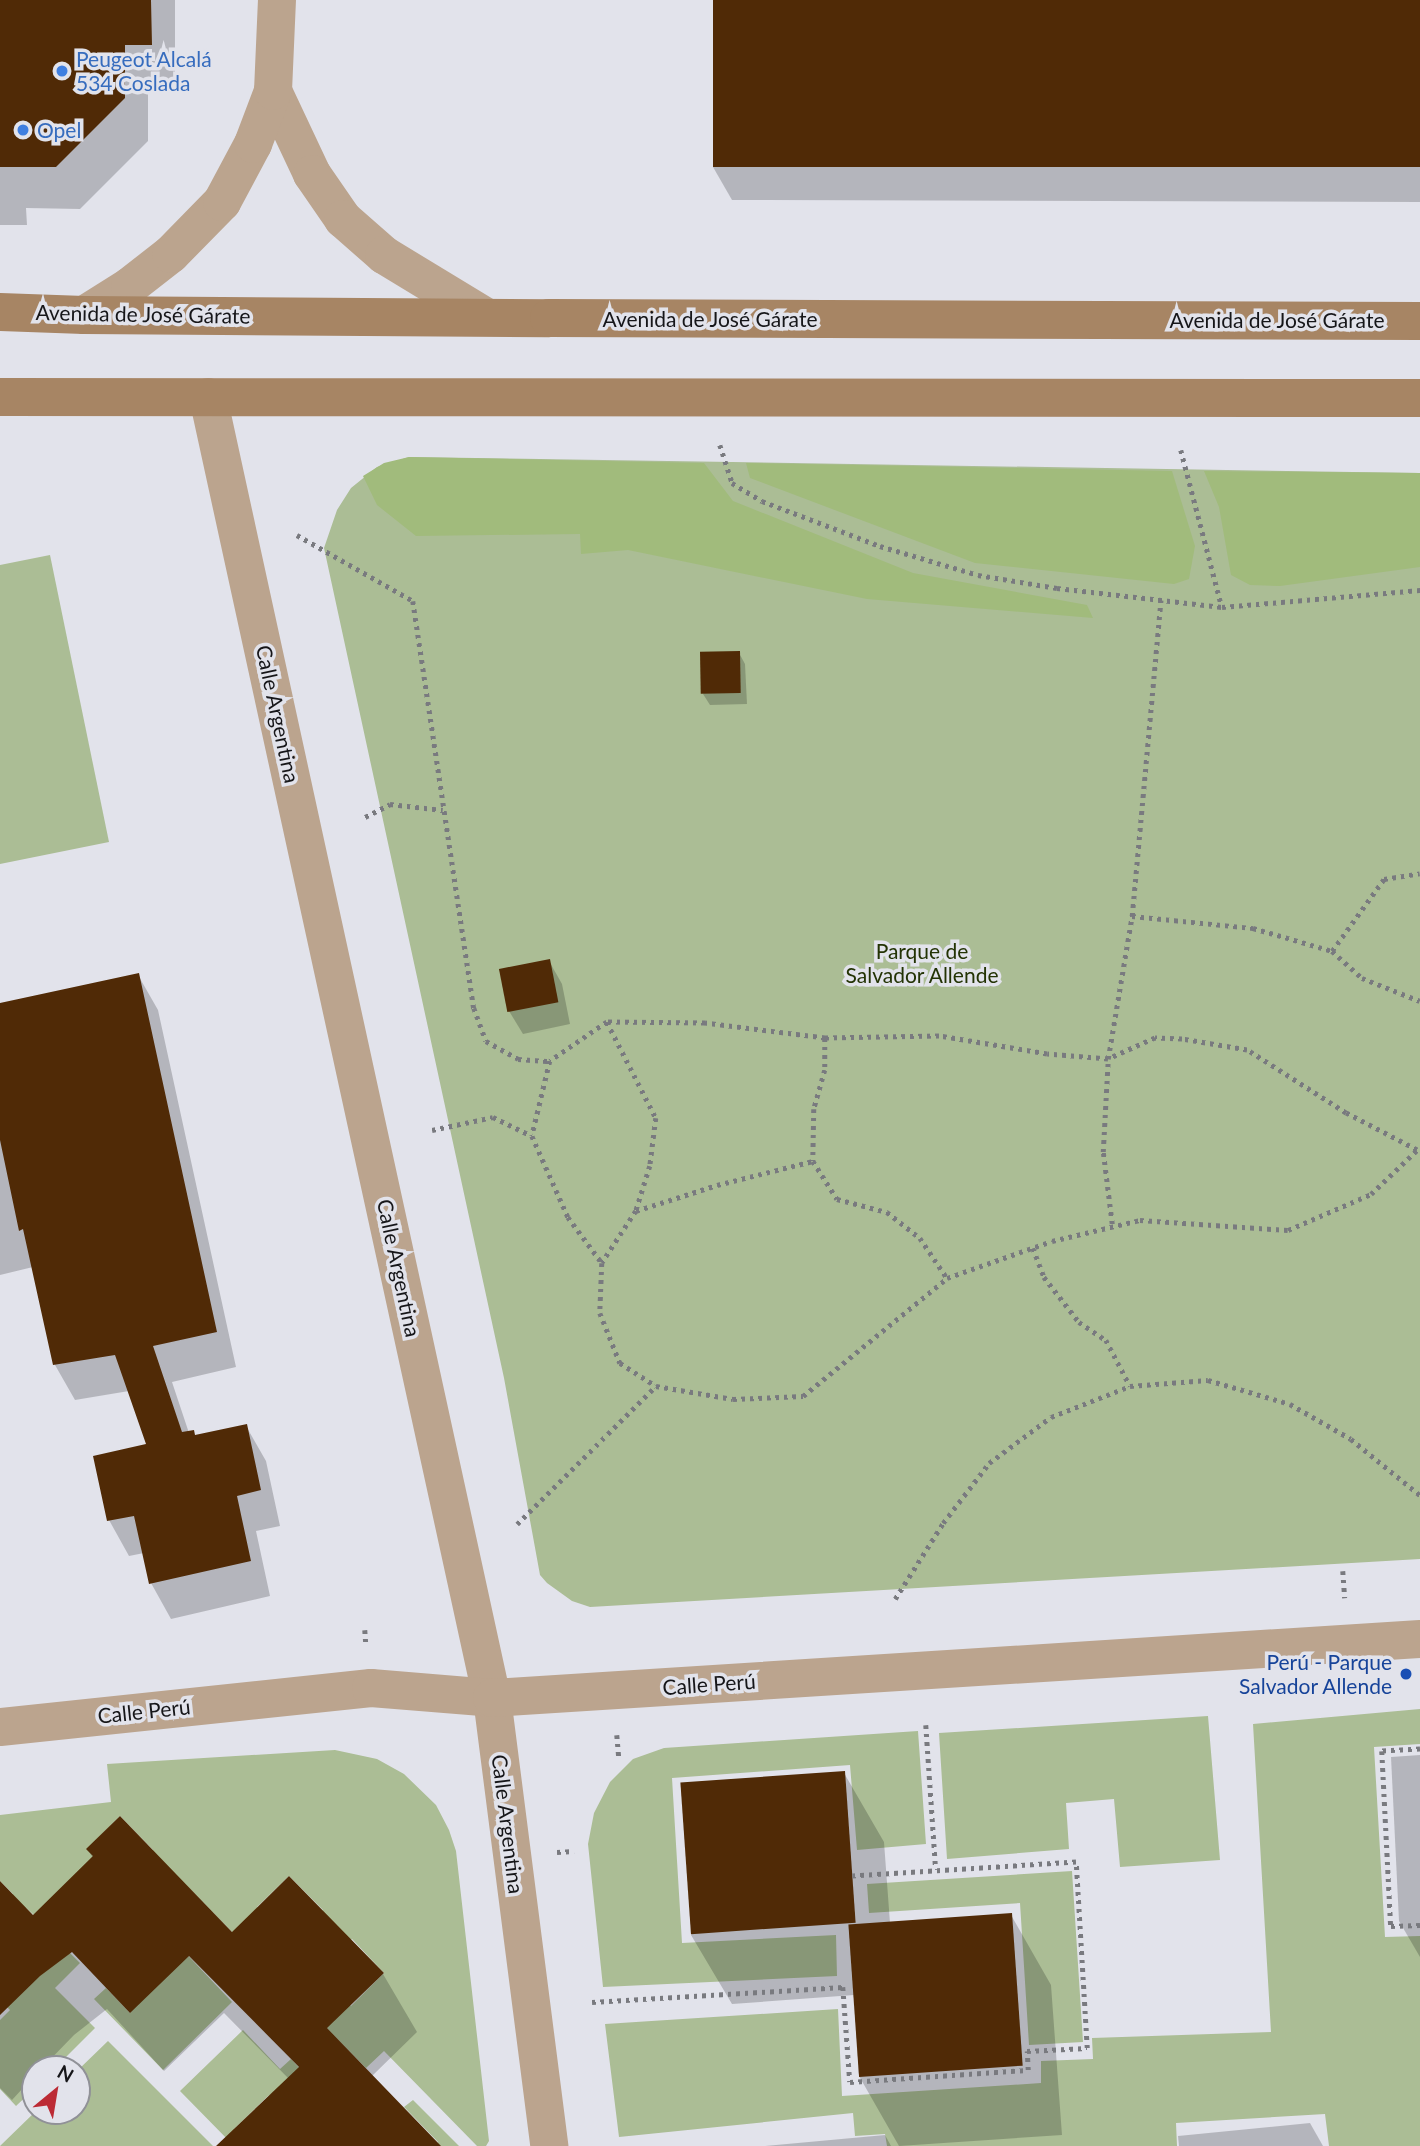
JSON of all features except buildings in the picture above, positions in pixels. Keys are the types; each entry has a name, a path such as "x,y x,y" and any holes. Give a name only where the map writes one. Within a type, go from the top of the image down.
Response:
{"main road":[{"name":"Avenida de José Gárate","path":"0,312 84,315 1420,321"},
{"path":"0,397 1420,398"}],"street":[{"path":"84,315 130,286 171,254 222,202 253,144 273,91 277,0"},
{"path":"273,91 312,174 343,219 384,255 486,317"},
{"name":"Calle Argentina","path":"208,397 492,1698 549,2146"},
{"name":"Calle Perú","path":"0,1727 371,1688 492,1698 1420,1639"}],"path":[{"path":"720,445 732,483 762,502 880,546 978,575 1058,588 1222,607 1420,590"},
{"path":"1181,450 1222,607"},
{"path":"297,535 412,601 474,1008 486,1041 518,1059 550,1061 607,1022 705,1023 825,1038 939,1036 1048,1054 1108,1059 1155,1038 1182,1039 1247,1050 1346,1113 1418,1150 1371,1194 1288,1230 1140,1220 1033,1248 947,1278 803,1395 733,1399 656,1386 620,1363 600,1313 602,1263 636,1211 650,1166 656,1118 607,1022"},
{"path":"1112,1224 1103,1152 1108,1059 1132,915 1161,600"},
{"path":"365,817 390,804 443,810"},
{"path":"1332,951 1384,879 1420,873"},
{"path":"1132,915 1253,928 1332,951 1362,978 1420,1001"},
{"path":"825,1038 825,1070 814,1109 813,1161 837,1199 887,1212 920,1238 947,1278"},
{"path":"550,1061 532,1136 568,1217 602,1263"},
{"path":"432,1130 493,1117 532,1136"},
{"path":"636,1211 717,1185 813,1161"},
{"path":"1033,1248 1050,1286 1079,1322 1106,1340 1130,1386"},
{"path":"895,1600 943,1523 989,1464 1051,1418 1130,1386 1208,1380 1290,1404 1352,1439 1420,1495"},
{"path":"517,1524 656,1386"},
{"path":"926,1725 936,1870"},
{"path":"1420,1749 1382,1751 1391,1926 1420,1925"},
{"path":"592,2002 843,1987 850,2082 1028,2070 1027,2051 1087,2048 1076,1862 852,1876"}],"green space":[{"name":"Parque de Salvador Allende","path":"409,457 1420,473 1420,1559 590,1607 572,1601 547,1583 540,1575 504,1378 324,548 337,510 351,488 377,467"},
{"path":"409,457 704,463 733,501 913,573 1087,605 1093,618 867,599 628,550 581,554 580,534 416,536 377,505 363,476 384,463"},
{"path":"746,463 1172,471 1195,546 1189,579 1174,584 975,563 750,478"},
{"path":"1204,471 1420,473 1420,567 1280,586 1250,585 1231,575 1219,507"},
{"path":"50,555 109,842 0,864 0,565"},
{"path":"1420,1709 1420,1744 1374,1747 1385,1937 1420,1936 1420,2146 1329,2146 1325,2114 1176,2123 1177,2146 887,2146 885,2134 855,2136 853,2113 619,2137 605,2024 838,2009 842,2096 1041,2083 1041,2061 1093,2059 1092,2038 1271,2032 1253,1724"},
{"path":"1208,1716 1220,1860 1120,1867 1114,1799 1066,1803 1069,1849 947,1859 939,1733"},
{"path":"918,1731 926,1844 857,1850 850,1765 672,1778 682,1943 836,1935 837,1976 603,1987 588,1844 594,1813 610,1782 633,1759 664,1748"},
{"path":"335,1750 377,1759 404,1774 436,1805 449,1830 456,1851 489,2141 486,2146 477,2146 384,2051 366,2068 317,2018 337,1992 351,2006 384,1973 352,1939 342,1948 313,1920 323,1910 289,1876 257,1907 269,1921 240,1940 191,1890 140,1863 153,1850 120,1816 87,1849 101,1864 34,1915 26,1908 17,1917 3,1903 13,1894 0,1881 0,1815 111,1802 107,1764"},
{"path":"1072,1871 1083,2042 1029,2045 1020,1903 869,1913 867,1884"},
{"path":"177,1944 232,2002 163,2070 94,1999 106,1988 130,2013"},
{"path":"67,1950 80,1963 55,1988 95,2028 68,2055 21,2055 21,2101 16,2106 0,2089 0,2020 10,2010 4,2004 33,1982"},
{"path":"243,2030 280,2069 291,2059 304,2073 268,2096 234,2129 234,2146 180,2091"},
{"path":"108,2041 213,2146 0,2146 22,2125 91,2125 91,2057"},
{"path":"413,2100 459,2146 435,2146 438,2142 404,2107"}],"place":[{"name":"Peugeot Alcalá 534 Coslada","path":"62,71"},
{"name":"Opel","path":"23,130"},
{"name":"Perú - Parque Salvador Allende","path":"1406,1674"}]}
